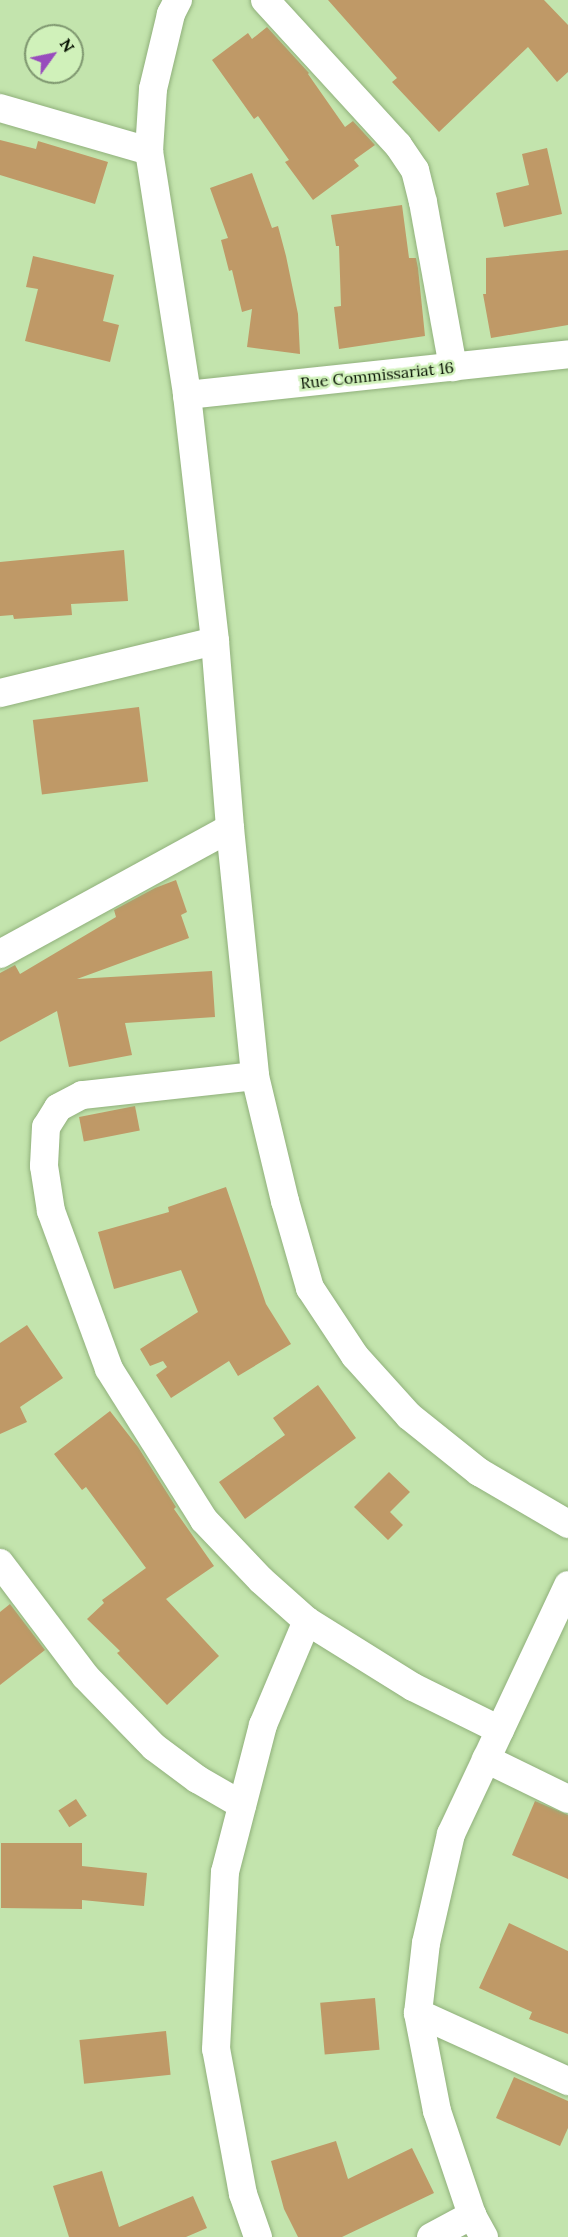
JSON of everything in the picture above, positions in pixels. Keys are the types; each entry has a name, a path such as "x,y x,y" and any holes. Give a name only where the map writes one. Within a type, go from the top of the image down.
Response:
{"street":[{"path":"178,0 171,14 153,89 149,151 187,395 215,641 230,828 255,1076 285,1201 310,1288 355,1356 409,1416 478,1472 568,1524"},
{"path":"265,0 398,145 415,170 453,367"},
{"path":"0,108 149,151"},
{"name":"Rue Commissariat 16","path":"187,395 568,354"},
{"path":"0,693 215,641"},
{"path":"0,954 230,828"},
{"path":"255,1076 82,1095 58,1108 46,1127 44,1166 51,1211 109,1369 204,1520 261,1580 307,1621 413,1687 500,1730"},
{"path":"0,1563 85,1676 154,1747 197,1779 242,1805"},
{"path":"431,2237 478,2226 437,2110 418,2013 426,1943 451,1834 568,1585"},
{"path":"258,2237 243,2194 216,2049 225,1872 263,1725 307,1621"},
{"path":"486,1759 568,1799"},
{"path":"418,2013 568,2081"}],"building":[{"path":"328,0 544,0 568,25 568,72 557,82 528,47 439,132 392,82 397,78"},
{"path":"267,27 309,73 345,127 353,121 375,145 354,160 359,166 313,200 285,162 289,160 258,116 254,119 212,60 248,33 252,39"},
{"path":"0,140 36,149 38,141 108,162 95,204 0,175"},
{"path":"547,148 562,214 504,227 496,193 529,185 522,154"},
{"path":"252,173 272,228 278,226 286,256 298,314 300,354 247,347 252,309 242,312 232,270 229,271 221,240 228,238 210,188"},
{"path":"402,205 409,258 416,258 418,268 425,336 339,349 334,307 341,306 339,246 336,246 331,215"},
{"path":"568,250 568,325 491,338 483,294 486,294 486,258"},
{"path":"33,256 114,275 103,321 119,325 110,362 25,341 38,289 26,287"},
{"path":"124,550 128,601 71,604 72,615 14,619 13,615 0,616 0,562"},
{"path":"139,707 148,781 42,794 33,720"},
{"path":"176,880 187,912 181,915 189,938 77,979 212,971 215,1017 125,1023 132,1055 69,1067 57,1011 0,1042 0,973 15,965 20,974 116,917 114,910 155,888"},
{"path":"135,1106 140,1131 84,1141 79,1117"},
{"path":"226,1187 266,1304 291,1344 238,1376 229,1361 171,1398 156,1375 167,1367 163,1361 150,1366 140,1349 198,1312 181,1270 114,1289 98,1232 169,1212 168,1207"},
{"path":"27,1325 63,1378 20,1407 27,1422 0,1434 0,1343"},
{"path":"318,1385 356,1438 245,1519 219,1482 285,1435 273,1418"},
{"path":"110,1411 138,1447 176,1507 174,1509 214,1566 166,1599 219,1656 167,1705 117,1653 120,1651 87,1619 104,1603 102,1600 146,1568 86,1487 82,1490 54,1454"},
{"path":"389,1472 410,1492 390,1512 403,1525 388,1540 354,1507"},
{"path":"10,1604 45,1650 0,1685 0,1612"},
{"path":"76,1799 87,1816 69,1827 58,1810"},
{"path":"535,1801 568,1815 568,1879 512,1855"},
{"path":"1,1843 82,1843 82,1866 147,1873 144,1906 82,1900 82,1909 1,1908"},
{"path":"509,1923 568,1951 568,2034 529,2019 532,2012 479,1988"},
{"path":"375,1998 380,2050 325,2055 320,2003"},
{"path":"166,2031 171,2075 84,2084 79,2040"},
{"path":"514,2077 568,2101 568,2128 560,2146 496,2118"},
{"path":"336,2141 348,2179 412,2148 434,2193 342,2237 298,2237 284,2209 271,2161"},
{"path":"102,2171 119,2227 193,2196 207,2228 186,2237 69,2237 53,2186"}]}
